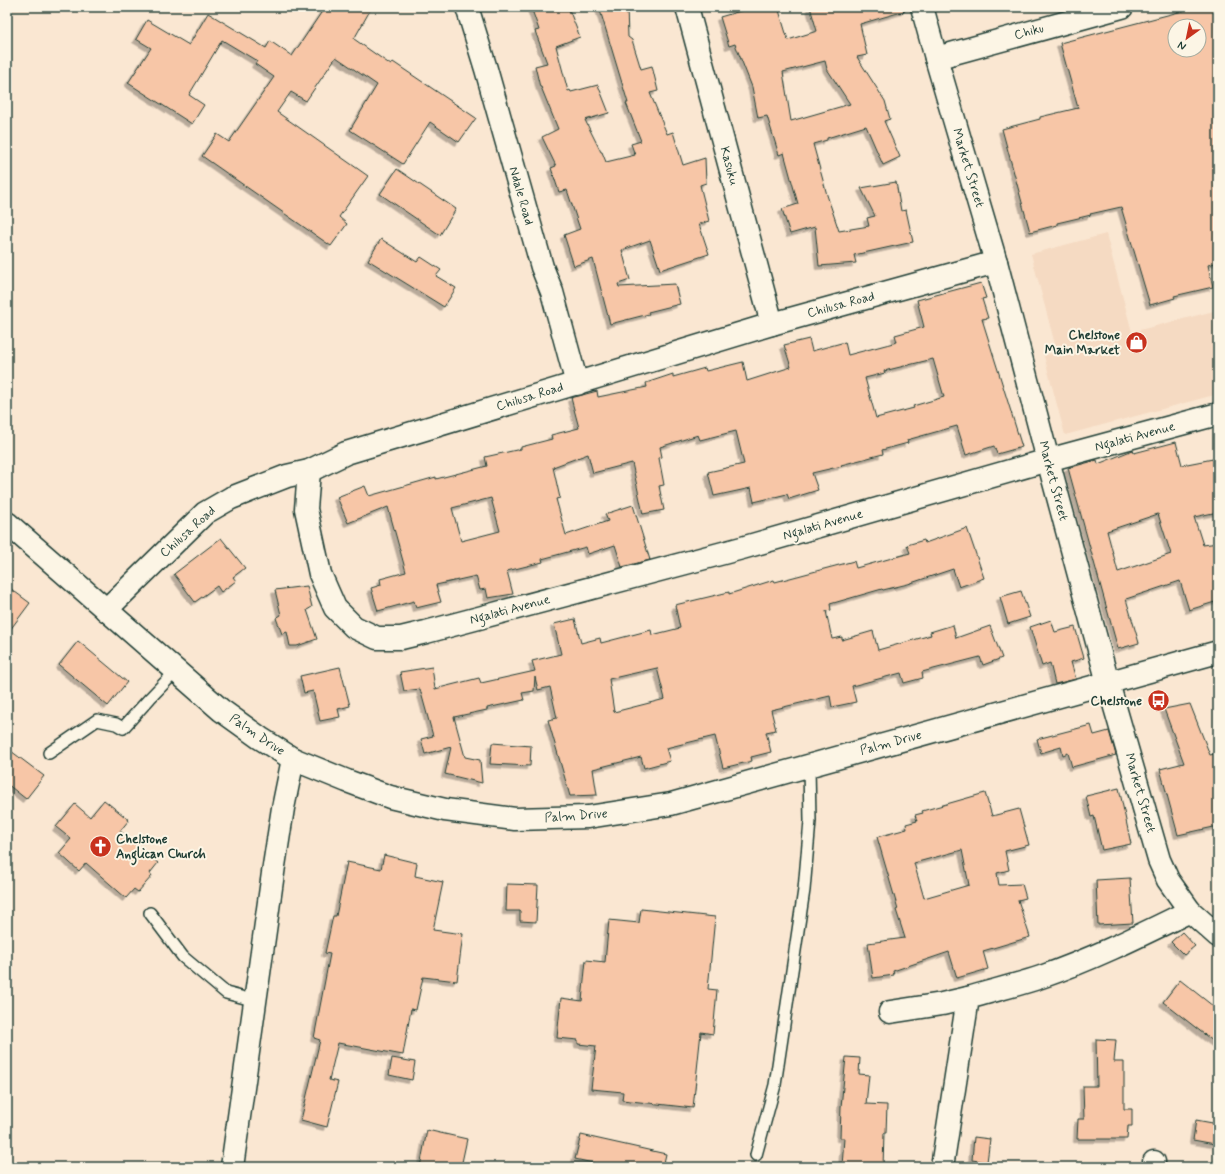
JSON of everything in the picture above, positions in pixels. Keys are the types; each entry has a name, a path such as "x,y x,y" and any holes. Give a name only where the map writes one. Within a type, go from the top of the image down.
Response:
{"street":[{"name":"Ndale Road","path":"467,7 542,268 552,292 577,384"},
{"name":"Kasuku","path":"687,7 772,324"},
{"name":"Market Street","path":"922,7 996,262 1108,683 1159,860 1168,880 1190,911 1218,936"},
{"name":"Chiku","path":"936,58 1122,7"},
{"name":"Chilusa Road","path":"106,610 205,513 231,498 287,476 309,471 346,453 772,324 996,262"},
{"name":"Ngalati Avenue","path":"309,471 306,509 320,574 335,608 354,627 377,638 402,638 742,548 1048,460 1218,414"},
{"name":"Palm Drive","path":"7,523 221,710 260,738 293,759 390,797 445,810 515,819 588,817 671,804 1218,652"},
{"path":"232,1167 274,866 283,808 293,759"},
{"path":"890,1012 942,1004 968,998 1041,977 1125,943 1190,911"},
{"path":"942,1167 968,998"}],"lane":[{"path":"49,753 97,720 116,724 123,728 176,671"},
{"path":"756,1156 774,1085 804,890 810,821 809,766"},
{"path":"150,913 183,956 226,993 256,1001"}],"shaded area":[{"name":"Chelstone Main Market","path":"1106,234 1132,332 1218,310 1218,394 1065,435 1044,356 1057,352 1031,254"}],"building":[{"path":"325,7 372,7 354,39 391,65 393,62 476,118 459,142 430,122 403,164 350,130 377,85 336,57 306,101 291,92 277,112 368,176 339,217 347,224 331,246 202,156 217,134 229,142 274,77 255,64 257,61 222,40 189,95 204,105 192,124 128,83 151,48 136,39 147,20 189,45 208,13 266,48 270,41 292,56"},
{"path":"531,7 568,7 580,37 556,46 568,91 570,90 571,92 598,85 609,113 585,120 606,162 635,155 631,144 641,141 626,103 628,103 599,7 627,7 628,37 632,40 641,69 652,66 658,91 650,93 667,134 673,132 683,165 705,158 706,183 700,185 709,221 699,224 709,254 660,270 650,240 622,250 630,280 618,284 619,287 675,284 680,304 610,324 593,259 574,266 564,235 580,229 567,190 559,192 551,168 556,166 542,137 558,129 540,87 535,66 547,63 535,31 539,30"},
{"path":"754,7 778,7 788,40 817,31 810,7 905,7 905,11 860,24 867,55 857,57 885,101 890,119 884,121 900,157 883,165 866,126 813,144 839,231 869,226 867,218 875,216 861,188 896,182 901,211 906,210 913,242 854,255 856,263 819,266 815,227 790,234 782,209 798,204 784,153 779,155 767,116 758,118 752,87 735,44 729,46 720,17","holes":["825,61 827,69 850,104 791,121 783,72"]},
{"path":"1198,7 1218,7 1218,262 1208,265 1213,287 1174,296 1175,298 1150,305 1121,207 1057,223 1057,225 1030,232 1002,129 1040,119 1040,117 1078,108 1060,43"},
{"path":"397,169 456,209 440,235 380,194"},
{"path":"381,239 417,262 421,257 441,270 436,276 456,288 444,307 368,260"},
{"path":"981,283 986,298 982,299 988,318 982,319 1022,447 997,454 994,446 966,455 957,426 907,440 908,443 882,450 883,454 812,473 818,490 789,499 787,494 754,502 751,488 714,496 708,472 744,464 736,431 700,440 698,435 660,447 662,457 659,458 664,485 659,486 664,510 643,514 632,463 593,473 588,454 553,467 560,498 556,499 566,535 608,521 605,514 633,505 650,560 622,567 615,545 588,554 586,547 542,559 543,562 507,571 513,594 488,598 486,589 480,590 476,576 436,585 441,602 416,608 414,601 378,611 371,588 381,585 380,579 406,572 388,507 348,523 337,497 365,486 369,496 436,477 436,479 487,466 485,457 521,449 521,447 552,439 551,435 579,428 571,398 597,391 598,397 647,387 646,383 673,374 673,377 705,368 706,371 743,362 747,381 791,367 784,345 809,339 812,351 845,342 848,355 897,342 895,335 924,327 917,300","holes":["933,359 944,397 913,406 914,408 876,418 865,378 885,373 884,371","491,498 500,531 461,541 452,508"]},
{"path":"1176,442 1182,465 1218,458 1218,512 1194,517 1203,545 1218,543 1218,601 1189,610 1180,581 1126,599 1139,643 1118,649 1068,468 1097,460 1098,464 1133,450 1134,453","holes":["1158,514 1171,554 1118,572 1107,531"]},
{"path":"967,528 984,578 959,587 953,569 908,584 882,589 830,604 831,610 826,611 832,639 842,637 842,640 873,631 878,650 931,635 930,632 953,625 956,638 990,626 1002,658 983,665 980,657 922,672 923,678 904,683 901,673 852,686 856,702 832,707 830,696 771,710 776,730 766,732 771,752 751,757 752,761 723,768 715,736 666,748 670,761 644,768 641,757 593,769 597,795 570,796 548,720 557,718 550,687 538,690 535,677 534,691 522,693 524,700 454,717 465,757 480,760 482,783 445,774 451,747 425,754 421,739 433,736 420,689 404,691 400,672 432,667 435,689 479,678 481,683 535,671 532,661 561,654 554,624 575,619 581,643 600,638 601,643 651,630 652,635 680,628 675,605 729,592 729,594 774,580 775,582 854,561 856,568 910,553 907,545 924,540 925,543","holes":["657,668 665,699 614,712 609,679"]},
{"path":"221,538 245,568 233,577 236,581 221,592 217,586 195,602 174,574"},
{"path":"7,586 30,603 7,634"},
{"path":"307,586 312,607 307,610 317,639 297,646 290,646 287,632 282,634 276,618 281,615 275,590"},
{"path":"1021,591 1030,617 1008,624 1000,597"},
{"path":"1051,620 1055,632 1075,627 1084,658 1071,662 1076,679 1055,684 1050,663 1042,666 1030,627"},
{"path":"78,641 127,682 108,706 59,665"},
{"path":"340,667 350,706 338,709 340,717 320,721 313,691 304,693 300,676"},
{"path":"1190,704 1210,755 1218,753 1218,826 1178,835 1160,769 1184,763 1164,709"},
{"path":"1091,725 1094,735 1109,731 1116,755 1072,767 1068,753 1063,755 1061,747 1041,753 1037,739"},
{"path":"492,743 531,746 530,766 490,764"},
{"path":"7,748 44,776 26,799 7,784"},
{"path":"1119,788 1131,844 1102,850 1094,816 1091,817 1086,796"},
{"path":"985,793 992,816 1019,809 1029,845 1005,851 1009,870 997,873 999,885 1022,884 1026,898 1018,900 1030,937 983,951 988,969 957,978 949,952 893,971 894,975 873,978 868,943 905,938 877,837 907,829 906,824 917,821 915,815 923,813 922,811","holes":["962,850 969,885 924,898 914,863"]},
{"name":"Chelstone Anglican Church","path":"104,800 129,820 120,831 158,863 150,873 152,876 138,892 134,889 126,898 86,863 79,871 59,853 71,839 56,827 75,804 90,817"},
{"path":"384,855 417,863 415,876 443,882 433,930 463,934 457,981 423,977 416,1010 411,1009 403,1055 338,1043 329,1080 338,1082 327,1127 301,1120 320,1040 314,1038 330,954 325,953 333,916 336,916 347,862 381,869"},
{"path":"1130,878 1133,923 1098,925 1096,880"},
{"path":"507,884 538,885 536,922 520,921 520,911 506,911"},
{"path":"641,909 715,917 708,989 717,990 713,1034 701,1032 693,1108 622,1100 623,1092 591,1089 596,1046 578,1044 578,1040 557,1038 561,998 582,1001 586,960 605,962 609,920 639,923"},
{"path":"1182,932 1195,946 1184,955 1171,942"},
{"path":"1180,980 1218,1010 1218,1045 1163,1002"},
{"path":"1096,1039 1116,1040 1114,1062 1124,1062 1124,1109 1132,1109 1132,1126 1128,1126 1127,1139 1077,1139 1078,1119 1084,1119 1083,1086 1097,1086"},
{"path":"846,1057 860,1058 859,1074 869,1075 866,1104 887,1105 883,1167 842,1167 844,1138 840,1138 841,1107"},
{"path":"392,1058 415,1062 412,1080 389,1075"},
{"path":"1196,1120 1218,1124 1215,1144 1193,1140"},
{"path":"427,1130 467,1139 461,1167 420,1167"},
{"path":"581,1135 666,1154 663,1167 611,1167 575,1159"},
{"path":"974,1137 990,1139 987,1162 972,1160"}],"place":[{"name":"Chelstone Main Market","path":"1136,342"},
{"name":"Chelstone","path":"1158,701"},
{"name":"Chelstone Anglican Church","path":"101,846"}]}
